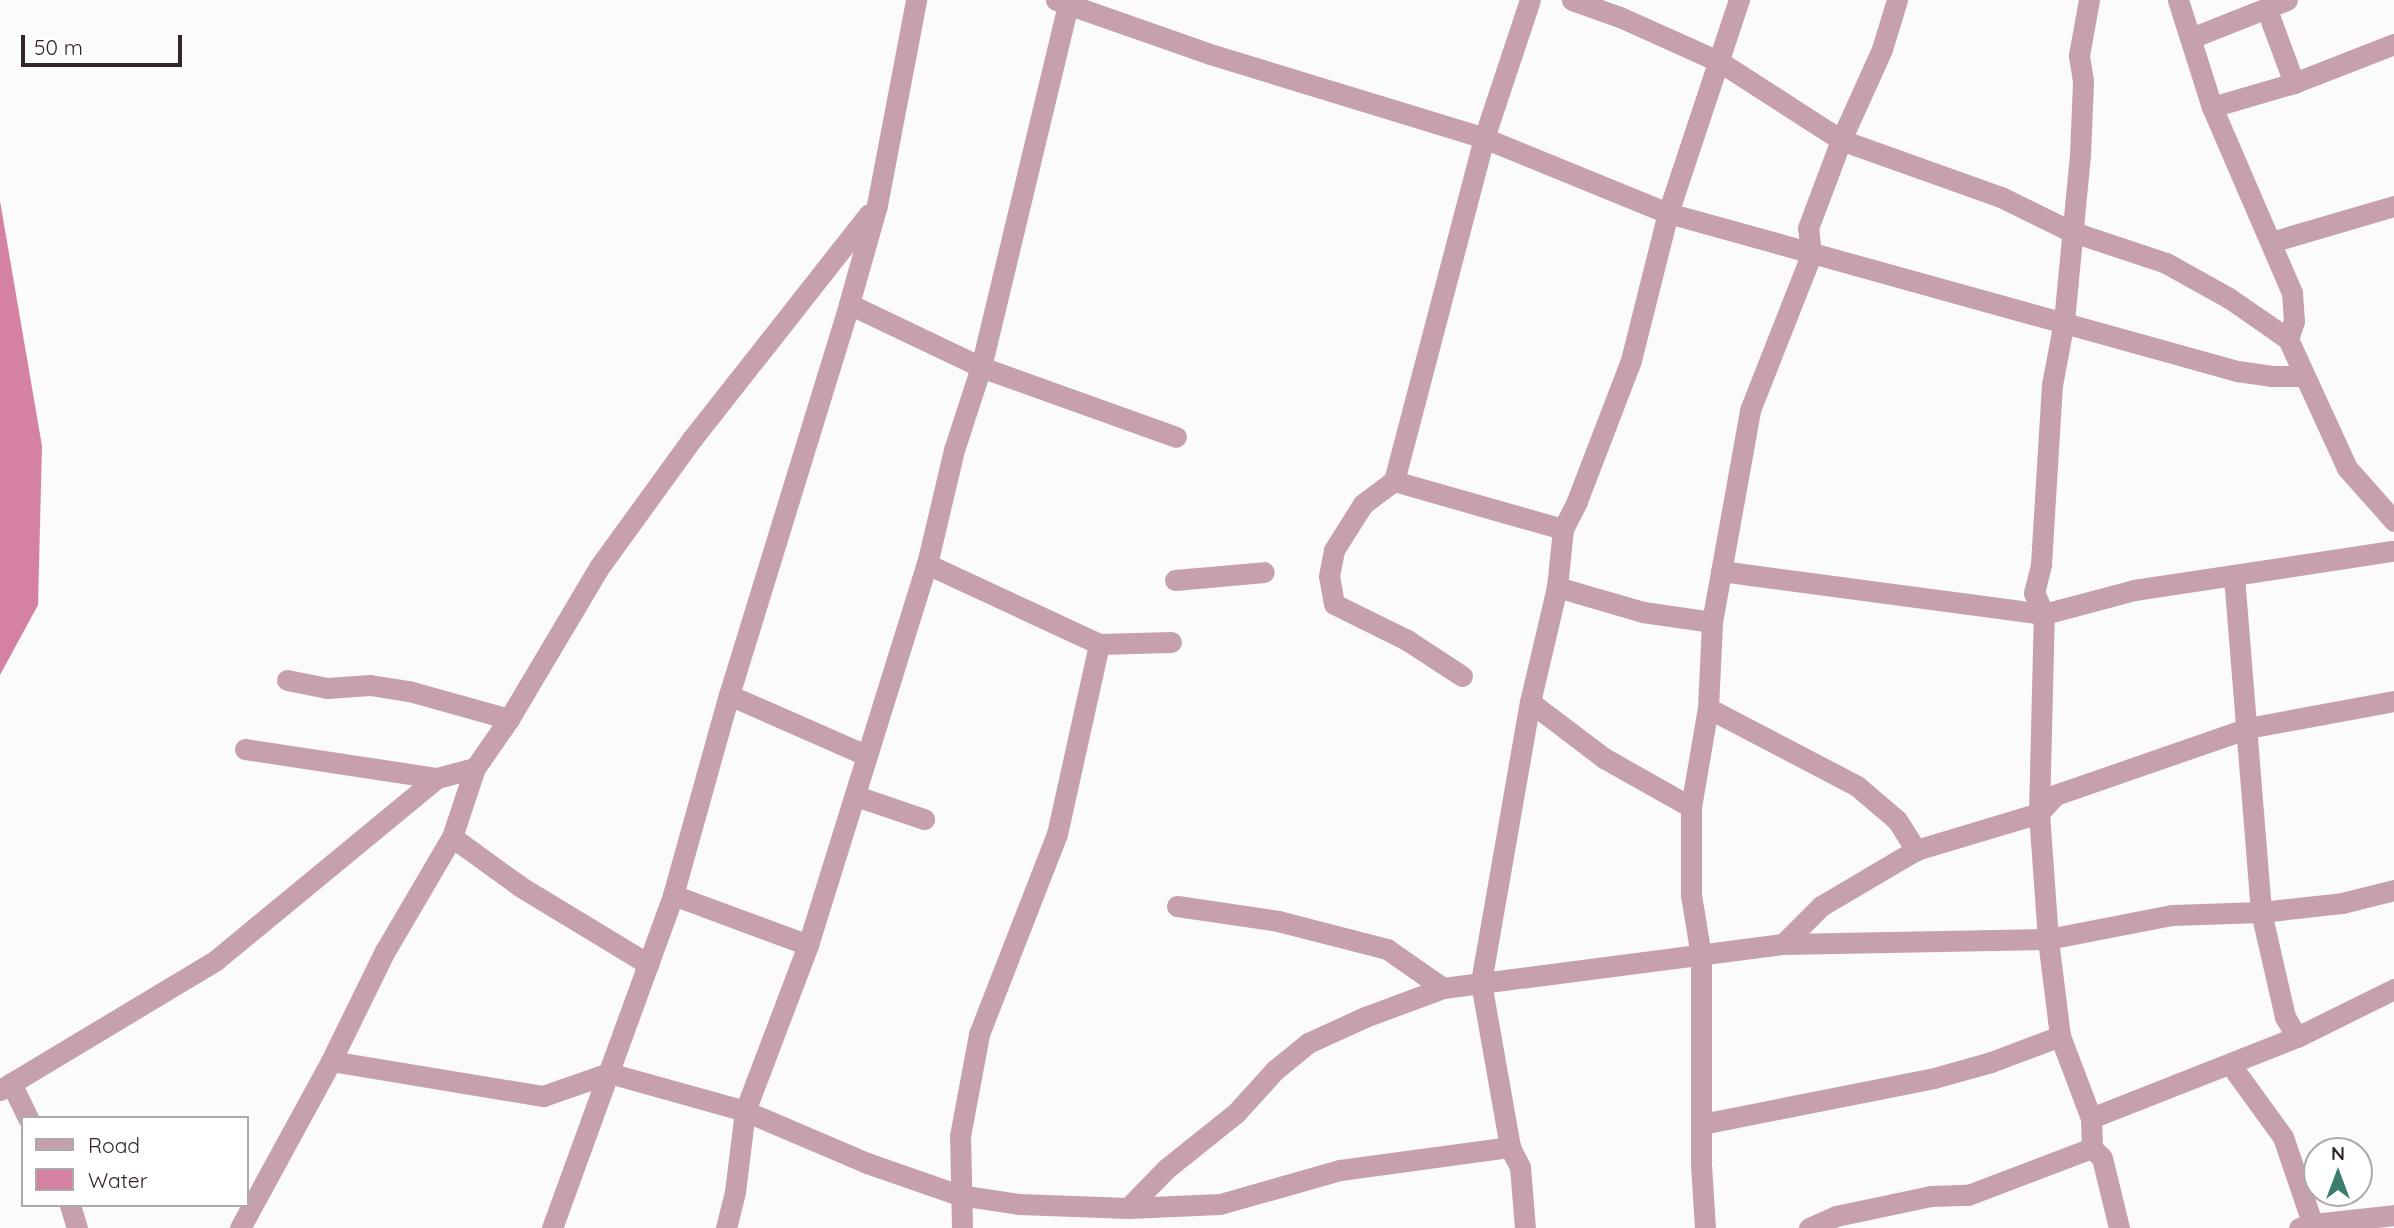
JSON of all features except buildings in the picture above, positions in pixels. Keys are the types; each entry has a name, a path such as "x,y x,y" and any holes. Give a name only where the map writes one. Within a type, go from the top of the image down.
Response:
{"street":[{"path":"552,1228 673,894 729,695 849,304 877,205 916,0"},
{"path":"1462,676 1407,640 1334,604 1329,576 1334,550 1363,504 1394,481 1484,138 1530,0"},
{"path":"1572,0 1620,17 1720,62 1841,140 2001,197 2070,232 2166,263 2229,298 2288,338 2347,468 2391,519 2393,554 2134,590 2044,614 1721,571"},
{"path":"1525,1228 1520,1167 1510,1147 1482,982 1530,702 1557,587 1563,529 1577,501 1631,360 1668,213 1740,0"},
{"path":"1705,1228 1701,1177 1701,956 1691,894 1691,807 1709,708 1712,622 1750,410 1811,255 1808,228 1841,140 1882,49 1897,0"},
{"path":"2089,0 2078,55 2083,81 2080,154 2070,232 2064,321 2052,385 2041,564 2034,593 2044,614 2039,813 2048,939 2060,1036 2091,1118 2092,1148 2102,1158 2119,1228"},
{"path":"2178,0 2212,107 2292,293 2294,321 2288,338"},
{"path":"2191,38 2287,0"},
{"path":"726,1228 735,1192 745,1111 808,945 856,796 866,755 926,564 954,450 981,367 1064,1 1210,54 1484,138 1668,213 1811,255 1868,267 2237,371 2270,376 2303,376"},
{"path":"2267,9 2294,83"},
{"path":"2212,107 2294,83 2394,44"},
{"path":"240,1228 331,1061 385,951 452,836 475,768 509,719 600,566 692,439 877,205"},
{"path":"2271,243 2394,206"},
{"path":"849,304 981,367 1176,437"},
{"path":"1394,481 1464,498 1563,529"},
{"path":"926,564 1098,644 1171,642"},
{"path":"1175,580 1264,572"},
{"path":"2234,576 2261,912 2285,1017 2297,1037"},
{"path":"1557,587 1643,612 1712,622"},
{"path":"962,1228 959,1195 960,1136 979,1034 1057,834 1098,644"},
{"path":"287,680 327,688 370,685 409,691 509,719"},
{"path":"729,695 866,755"},
{"path":"1783,944 1821,906 1916,850 2039,813 2055,795 2248,728 2394,701"},
{"path":"1530,702 1604,758 1691,807"},
{"path":"1709,708 1857,786 1896,820 1916,850"},
{"path":"244,749 437,778 475,768"},
{"path":"27,1116 5,1087 216,960 437,778"},
{"path":"856,796 924,819"},
{"path":"452,836 521,887 648,964"},
{"path":"1128,1208 1166,1169 1236,1113 1275,1070 1308,1043 1365,1017 1443,988 1783,944 2048,939 2172,915 2261,912 2342,903 2394,890"},
{"path":"673,894 808,945"},
{"path":"1177,906 1278,921 1387,949 1443,988"},
{"path":"2091,1118 2297,1037 2394,989"},
{"path":"1702,1124 1934,1078 1992,1062 2060,1036"},
{"path":"331,1061 542,1096 609,1073 745,1111 867,1163 959,1195 1019,1204 1128,1208 1220,1204 1340,1170 1510,1147"},
{"path":"2230,1064 2283,1137 2309,1227 2394,1215"},
{"path":"1809,1228 1931,1196 1968,1195 2092,1148"},
{"path":"71,1207 77,1228"}],"water":[{"path":"0,201 42,446 38,605 0,675"}]}
